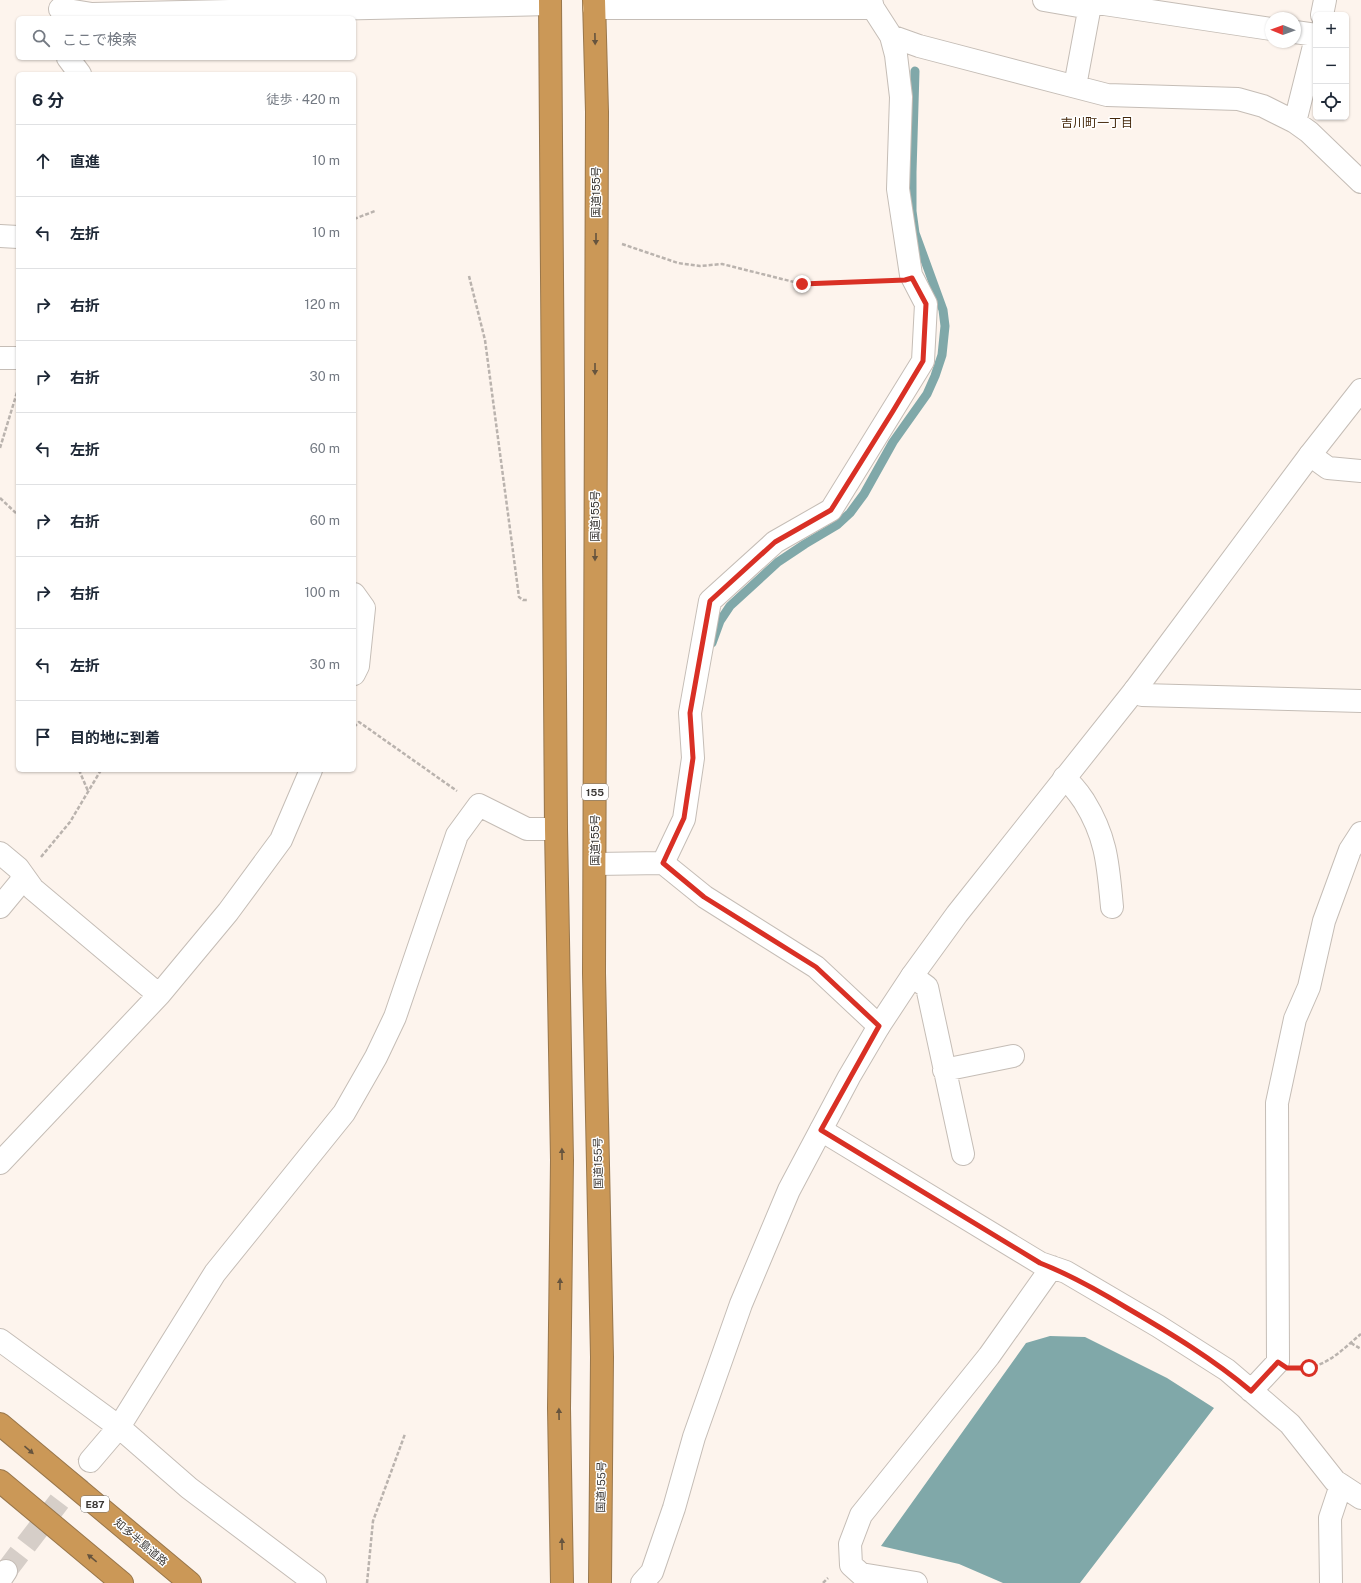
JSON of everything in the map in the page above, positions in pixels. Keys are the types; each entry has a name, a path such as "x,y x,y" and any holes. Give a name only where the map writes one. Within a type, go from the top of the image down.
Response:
{"highway":[{"path":"550,2 556,829 562,1160 559,1408 562,1583"},
{"name":"国道155号","path":"594,4 597,112 595,980 602,1357 600,1583"},
{"name":"知多半島道路","path":"0,1424 190,1583"},
{"path":"0,1481 122,1583"}],"street":[{"path":"1044,0 1091,3 1265,27"},
{"path":"1323,12 1325,0"},
{"path":"60,9 92,14 550,2"},
{"path":"1075,86 1091,3"},
{"path":"594,4 872,4 891,36 896,55 901,97 898,189 912,278 926,304 923,361 831,510 775,542 710,601 690,713 693,758 684,818 663,863"},
{"path":"1301,33 1313,35"},
{"path":"891,36 919,46 1107,95 1238,99 1263,106 1295,122 1309,132 1361,182"},
{"path":"1295,122 1313,48"},
{"path":"70,60 78,72"},
{"path":"0,236 16,237"},
{"path":"0,358 16,358"},
{"path":"642,1583 652,1572 674,1508 694,1437 741,1304 789,1190 879,1026 912,976 957,914 1135,690 1310,455 1361,390"},
{"path":"1310,455 1328,468 1361,471"},
{"path":"356,597 364,608 358,666 356,670"},
{"path":"1135,690 1142,695 1361,701"},
{"path":"0,1163 159,995 228,912 280,840 310,772"},
{"path":"1064,778 1073,784 1097,825 1106,852 1112,907"},
{"path":"90,1461 118,1427 215,1273 348,1107 376,1057 395,1017 457,835 479,805 527,829 556,829"},
{"path":"1251,1391 1278,1362 1277,1103 1295,1019 1309,987 1324,921 1350,850 1361,832"},
{"path":"0,853 18,868 33,889 159,995"},
{"path":"595,864 663,863 704,897 816,967 879,1026"},
{"path":"0,907 24,878"},
{"path":"912,976 927,987 963,1154"},
{"path":"944,1070 1013,1056"},
{"path":"821,1130 1040,1263 1066,1272 1158,1326 1227,1370 1290,1424 1335,1481 1361,1498"},
{"path":"916,1583 861,1574 851,1565 850,1544 861,1515 989,1356 1052,1267"},
{"path":"0,1340 118,1427 189,1488 315,1583"},
{"path":"1331,1583 1330,1518 1341,1485"}],"path":[{"path":"356,218 375,211"},
{"path":"596,242 619,243 678,263 700,266 722,264 802,284 905,280 912,278"},
{"path":"469,276 485,340 519,597 522,600 554,601"},
{"path":"0,448 16,396"},
{"path":"0,498 16,513"},
{"path":"356,725 359,722 479,805"},
{"path":"80,772 88,792"},
{"path":"24,878 70,822 100,772"},
{"path":"1278,1362 1287,1368 1309,1368 1324,1363 1361,1334"},
{"path":"1350,1343 1361,1349"},
{"path":"366,1583 373,1521 405,1434"}],"water":[{"path":"1050,1336 1085,1337 1167,1378 1214,1408 1080,1583 1003,1583 959,1564 881,1546 1026,1343"}],"waterway":[{"path":"712,643 720,621 730,606 778,562 837,525 850,513 864,494 893,442 927,394 935,376 942,355 945,326 943,310 915,233 912,211 915,71"}],"tunnel":[{"path":"6,1571 90,1461"}],"district":[{"name":"吉川町一丁目","path":"1097,123"}],"route":[{"path":"802,284 905,280 912,278 926,304 923,361 831,510 775,542 710,601 690,713 693,758 684,818 663,863 704,897 816,967 879,1026 849,1077 821,1130 1040,1263 1066,1272 1158,1326 1227,1370 1251,1391 1278,1362 1287,1368 1309,1368"}]}
